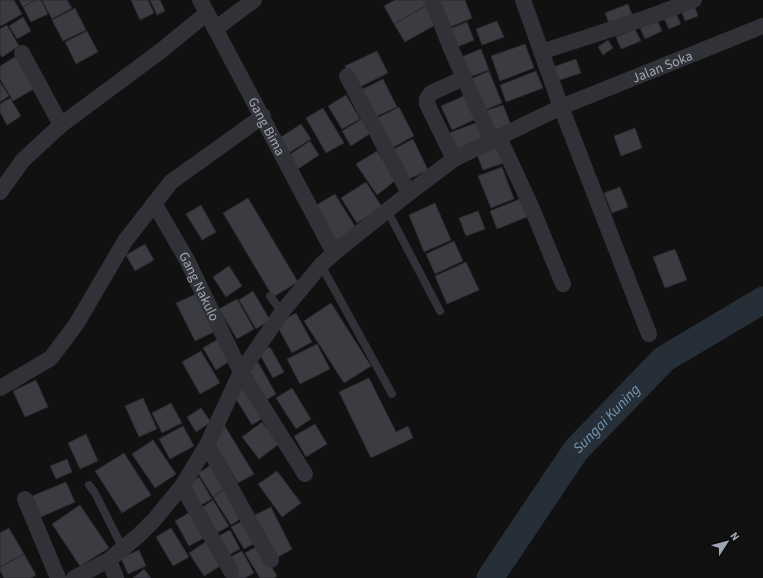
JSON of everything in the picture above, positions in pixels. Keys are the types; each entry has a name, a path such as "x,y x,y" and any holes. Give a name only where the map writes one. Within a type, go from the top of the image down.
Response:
{"street":[{"path":"215,29 254,0"},
{"path":"432,0 464,78 530,204 563,284"},
{"path":"524,0 561,107 649,334"},
{"path":"541,52 646,18 694,0"},
{"path":"0,192 23,160 61,125 162,50 203,7"},
{"name":"Gang Bima","path":"203,7 263,116 334,253"},
{"name":"Jalan Soka","path":"74,578 109,560 139,535 154,520 182,486 207,445 241,372 282,312 321,265 387,210 454,159 561,107 763,26"},
{"path":"22,53 61,125"},
{"path":"347,76 409,193"},
{"path":"454,159 427,104 427,99 430,93 464,78"},
{"path":"0,388 51,358 77,324 125,242 171,182 263,116"},
{"name":"Gang Nakulo","path":"154,203 187,260 241,372 305,474"},
{"path":"207,445 271,560"},
{"path":"182,486 231,571"},
{"path":"24,499 58,578"},
{"path":"109,560 116,578"}],"lane":[{"path":"387,210 440,311"},
{"path":"321,265 392,394"},
{"path":"270,296 282,312"},
{"path":"89,485 95,493 123,549"}],"building":[{"path":"0,0 14,0 22,14 1,26"},
{"path":"19,0 35,0 23,7"},
{"path":"35,0 41,0 48,14 31,22 23,7"},
{"path":"42,0 67,0 72,8 52,19"},
{"path":"131,0 148,0 154,13 140,20"},
{"path":"150,0 160,0 165,11 157,15"},
{"path":"395,0 424,0 427,5 394,24 384,6"},
{"path":"436,0 465,0 472,18 448,28"},
{"path":"693,2 698,16 685,21 680,7"},
{"path":"628,4 634,20 611,29 605,13"},
{"path":"427,5 437,24 405,42 394,24"},
{"path":"75,8 86,30 63,41 52,20"},
{"path":"675,11 681,24 669,29 663,16"},
{"path":"23,17 31,31 17,39 9,26"},
{"path":"656,18 662,31 645,39 639,26"},
{"path":"497,21 504,37 482,45 476,29"},
{"path":"467,22 474,40 455,48 447,30"},
{"path":"7,25 19,46 2,57 0,54 0,29"},
{"path":"635,29 641,41 621,49 616,37"},
{"path":"87,31 98,52 76,64 65,42"},
{"path":"608,40 613,48 603,55 598,47"},
{"path":"525,44 534,68 500,81 491,56"},
{"path":"481,49 489,70 467,78 459,58"},
{"path":"377,51 388,73 356,89 345,66"},
{"path":"18,55 37,87 13,101 0,79 0,66"},
{"path":"576,59 581,73 557,81 553,67"},
{"path":"489,71 502,103 480,112 466,81"},
{"path":"536,71 543,88 506,102 500,85"},
{"path":"383,79 397,107 373,118 359,91"},
{"path":"0,82 9,96 0,102"},
{"path":"346,95 360,119 342,129 328,106"},
{"path":"466,95 476,119 452,130 441,106"},
{"path":"10,98 21,116 7,125 0,112 0,104"},
{"path":"503,105 511,125 489,133 482,112"},
{"path":"399,107 414,136 390,149 375,119"},
{"path":"323,108 344,143 326,153 306,118"},
{"path":"362,119 371,133 351,146 342,131"},
{"path":"481,121 488,139 453,153 446,134"},
{"path":"301,124 311,139 287,154 278,139"},
{"path":"635,128 642,148 621,156 614,136"},
{"path":"413,139 428,170 405,181 390,151"},
{"path":"310,141 319,155 295,171 286,157"},
{"path":"498,144 504,163 483,170 476,152"},
{"path":"377,151 396,180 377,195 356,164"},
{"path":"502,167 514,199 491,208 478,176"},
{"path":"366,182 382,207 357,223 341,198"},
{"path":"620,187 628,207 612,213 604,193"},
{"path":"335,194 356,228 334,242 313,207"},
{"path":"248,198 298,282 273,297 223,213"},
{"path":"520,199 527,217 497,229 490,211"},
{"path":"435,203 451,240 424,252 409,215"},
{"path":"201,205 216,232 202,240 186,214"},
{"path":"478,211 485,229 466,236 459,218"},
{"path":"454,241 463,261 435,274 426,254"},
{"path":"145,244 154,260 135,271 126,255"},
{"path":"675,249 687,280 665,288 653,257"},
{"path":"466,262 479,290 447,304 435,276"},
{"path":"229,266 242,286 226,297 213,277"},
{"path":"253,291 270,320 256,329 239,300"},
{"path":"198,293 216,331 195,341 176,303"},
{"path":"237,299 254,329 237,339 219,309"},
{"path":"331,303 371,366 344,383 304,321"},
{"path":"296,313 312,342 292,353 276,324"},
{"path":"220,338 233,359 216,370 203,348"},
{"path":"317,344 330,369 300,384 287,359"},
{"path":"270,347 284,372 273,378 259,353"},
{"path":"201,351 220,383 200,394 182,362"},
{"path":"258,362 276,394 263,402 245,370"},
{"path":"369,378 396,432 408,426 413,438 371,458 339,392"},
{"path":"36,380 48,407 25,417 13,391"},
{"path":"246,386 265,417 252,425 233,394"},
{"path":"292,388 311,419 296,429 276,398"},
{"path":"143,398 157,429 139,437 125,406"},
{"path":"171,403 182,423 162,433 152,413"},
{"path":"201,408 211,422 196,432 187,417"},
{"path":"262,422 279,444 259,459 242,437"},
{"path":"223,423 254,474 238,483 213,441"},
{"path":"315,424 327,444 306,457 294,436"},
{"path":"183,426 194,446 170,459 159,439"},
{"path":"86,434 98,461 80,469 68,443"},
{"path":"153,440 176,474 155,488 132,454"},
{"path":"124,453 151,495 122,513 95,471"},
{"path":"67,459 72,472 56,479 50,466"},
{"path":"213,464 227,488 213,497 198,473"},
{"path":"277,471 301,503 282,517 258,484"},
{"path":"199,477 212,499 199,506 186,485"},
{"path":"66,482 75,502 41,517 32,496"},
{"path":"227,488 245,516 231,525 213,497"},
{"path":"213,500 229,526 217,533 201,508"},
{"path":"80,505 109,548 80,566 52,524"},
{"path":"271,507 292,549 275,559 253,516"},
{"path":"190,512 204,538 189,546 175,521"},
{"path":"246,519 259,541 244,549 231,527"},
{"path":"9,528 24,554 0,567 0,533"},
{"path":"171,528 189,557 173,566 156,537"},
{"path":"230,530 240,549 225,557 215,538"},
{"path":"207,541 222,565 204,576 189,553"},
{"path":"259,545 277,576 274,578 260,578 245,553"},
{"path":"139,550 146,566 128,574 121,558"},
{"path":"242,551 254,573 245,578 236,578 226,559"},
{"path":"24,554 36,575 31,578 4,578 0,571 0,567"},
{"path":"144,569 151,578 133,578"}],"waterway":[{"name":"Sungai Kuning","path":"490,578 576,450 664,359 763,300"}]}
